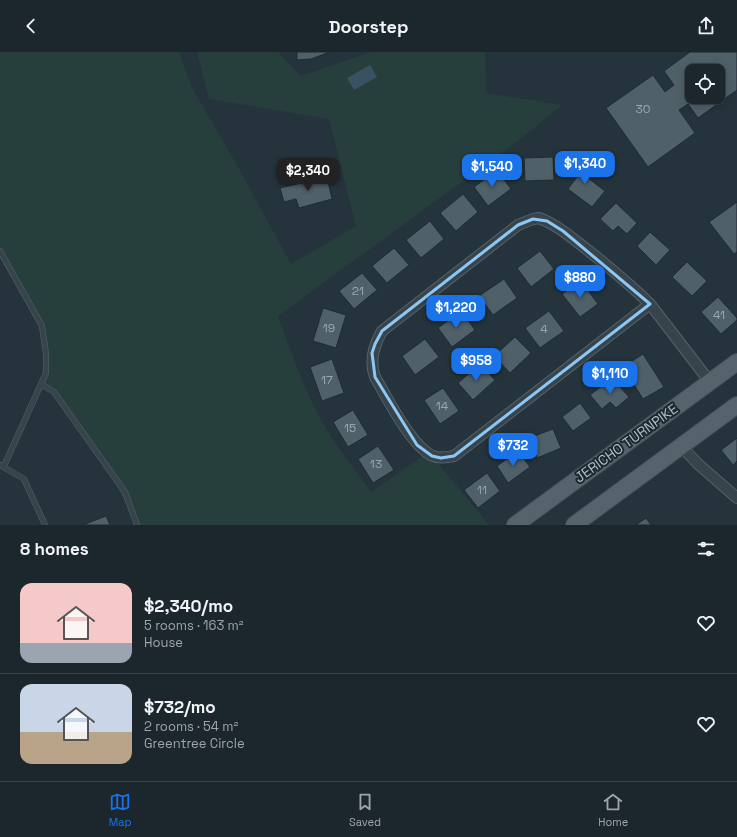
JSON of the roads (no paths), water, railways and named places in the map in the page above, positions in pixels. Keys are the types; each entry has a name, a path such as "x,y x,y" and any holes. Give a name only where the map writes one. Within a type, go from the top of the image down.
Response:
{"main road":[{"name":"JERICHO TURNPIKE","path":"515,525 737,362"},
{"path":"574,525 737,405"}],"street":[{"path":"650,304 454,456 441,458 432,456 417,445 391,405 374,373 372,353 382,331 518,225 539,218 564,231 628,283 650,304 710,382"},
{"path":"681,446 698,464 737,498"}],"lane":[{"path":"0,252 42,326 46,354 46,373 2,465 24,479 45,525"},
{"path":"41,384 54,392 125,492 137,525"}],"water":[{"path":"370,65 377,77 354,90 347,78"}]}
